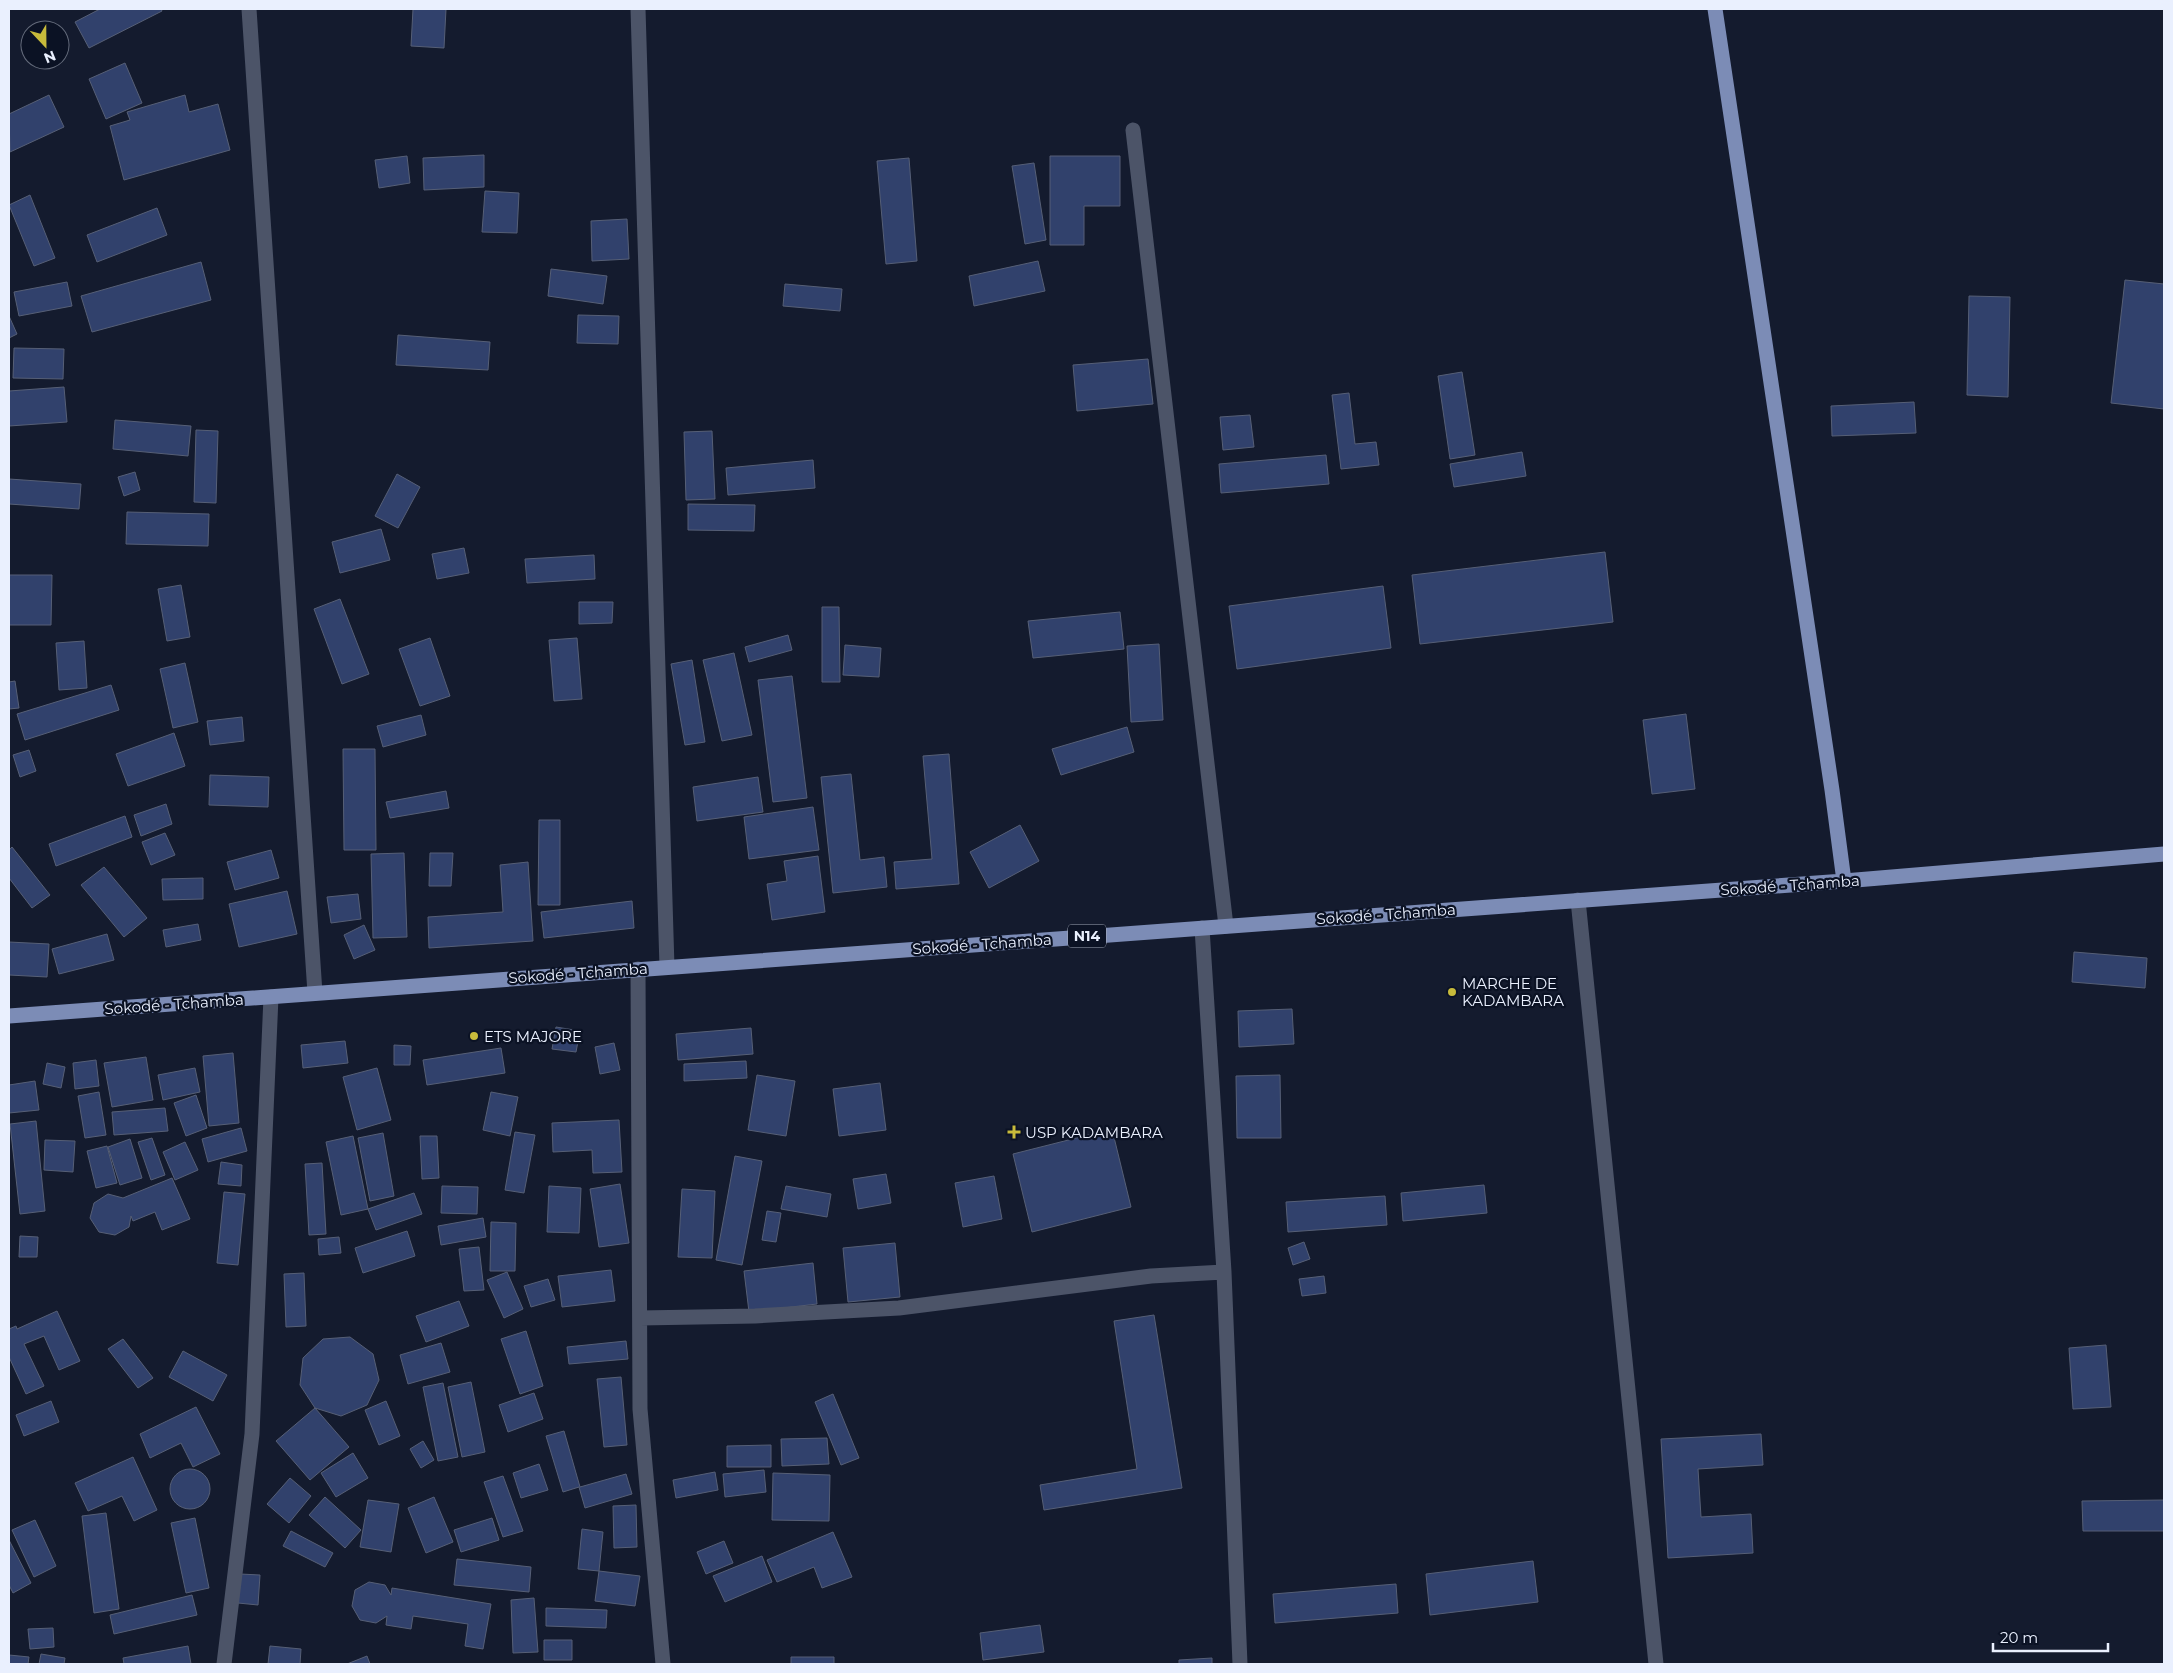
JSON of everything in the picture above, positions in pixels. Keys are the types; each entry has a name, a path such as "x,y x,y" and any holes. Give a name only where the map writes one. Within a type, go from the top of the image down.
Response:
{"main road":[{"path":"1715,9 1844,881"},
{"name":"Sokodé - Tchamba","path":"9,1016 1844,881 2164,854"}],"street":[{"path":"249,9 315,993"},
{"path":"638,9 666,967"},
{"path":"1133,130 1226,926"},
{"path":"1578,900 1656,1664"},
{"path":"1202,928 1224,1272 1240,1664"},
{"path":"638,969 640,1410 664,1664"},
{"path":"224,1664 252,1434 271,997"},
{"path":"640,1318 755,1316 899,1308 1150,1276 1224,1272"}],"building":[{"path":"100,9 161,9 162,11 89,48 75,22"},
{"path":"413,9 446,9 444,48 411,46"},
{"path":"125,63 142,103 106,119 89,79"},
{"path":"49,95 64,127 10,152 9,114"},
{"path":"185,95 189,112 218,104 230,150 124,180 110,126 130,120 127,112"},
{"path":"484,155 484,187 424,190 423,158"},
{"path":"407,156 410,183 379,188 375,160"},
{"path":"1050,156 1120,156 1120,206 1084,206 1084,245 1050,245"},
{"path":"909,158 917,261 886,264 877,161"},
{"path":"1034,163 1046,240 1025,244 1012,166"},
{"path":"485,191 519,193 517,233 482,232"},
{"path":"30,195 55,258 34,266 9,205"},
{"path":"157,208 167,235 97,262 87,235"},
{"path":"627,219 629,259 592,261 591,221"},
{"path":"1038,261 1045,291 974,306 969,276"},
{"path":"201,262 211,300 92,332 81,296"},
{"path":"551,269 607,276 603,304 548,296"},
{"path":"2125,280 2164,284 2164,409 2111,403"},
{"path":"67,282 72,306 19,316 14,292"},
{"path":"785,284 842,289 840,311 783,306"},
{"path":"1969,296 2010,297 2008,397 1967,395"},
{"path":"578,315 619,316 618,344 577,343"},
{"path":"9,316 17,334 9,338"},
{"path":"398,335 490,342 488,370 396,365"},
{"path":"14,348 64,349 63,379 13,378"},
{"path":"1148,359 1153,404 1077,411 1073,365"},
{"path":"1462,372 1475,455 1450,459 1438,376"},
{"path":"64,387 67,422 9,426 9,391"},
{"path":"1349,393 1355,444 1376,442 1379,465 1341,469 1332,395"},
{"path":"1914,402 1916,433 1832,436 1831,406"},
{"path":"1250,415 1254,447 1223,450 1220,417"},
{"path":"115,420 191,426 188,456 113,449"},
{"path":"196,430 218,431 216,503 194,502"},
{"path":"712,431 715,499 686,500 684,432"},
{"path":"1522,452 1526,476 1454,487 1450,464"},
{"path":"1326,455 1329,484 1221,493 1219,464"},
{"path":"813,460 815,488 728,495 726,468"},
{"path":"135,472 140,490 124,496 118,477"},
{"path":"397,474 420,487 398,528 375,516"},
{"path":"9,479 81,484 79,509 9,504"},
{"path":"688,504 755,505 754,531 688,530"},
{"path":"127,512 209,514 208,546 126,544"},
{"path":"381,529 390,560 340,573 332,542"},
{"path":"464,548 469,573 437,579 432,554"},
{"path":"1605,552 1613,622 1420,644 1412,575"},
{"path":"594,555 595,579 527,583 525,559"},
{"path":"9,575 52,575 51,625 9,625"},
{"path":"181,585 190,637 167,641 158,589"},
{"path":"1383,586 1391,648 1237,669 1229,606"},
{"path":"340,599 369,674 342,684 314,609"},
{"path":"579,602 613,602 612,623 579,624"},
{"path":"822,607 839,607 840,682 822,682"},
{"path":"1120,612 1124,649 1033,658 1028,621"},
{"path":"788,635 792,650 749,662 745,647"},
{"path":"430,638 450,696 420,706 399,649"},
{"path":"577,638 582,699 554,701 549,640"},
{"path":"84,641 87,688 59,690 56,643"},
{"path":"1159,644 1163,720 1131,722 1127,646"},
{"path":"845,645 881,648 879,677 843,675"},
{"path":"734,653 752,735 722,741 703,660"},
{"path":"692,660 705,742 685,745 671,664"},
{"path":"185,663 198,722 173,728 160,669"},
{"path":"792,676 807,798 773,802 758,680"},
{"path":"15,681 19,708 9,709 9,682"},
{"path":"111,685 119,710 25,740 17,714"},
{"path":"1686,714 1695,789 1652,794 1643,720"},
{"path":"421,715 426,735 383,747 377,726"},
{"path":"242,717 244,741 210,745 207,721"},
{"path":"1127,727 1134,752 1061,775 1052,749"},
{"path":"174,733 185,766 128,786 116,754"},
{"path":"343,749 375,749 376,850 344,850"},
{"path":"29,750 36,771 20,777 13,755"},
{"path":"949,754 959,884 896,889 894,862 932,859 923,756"},
{"path":"851,774 860,860 884,857 887,887 833,893 821,777"},
{"path":"210,775 269,777 268,807 209,805"},
{"path":"758,777 763,812 697,821 693,787"},
{"path":"446,791 449,808 390,818 386,802"},
{"path":"166,804 172,824 141,836 134,815"},
{"path":"813,807 819,850 749,859 744,817"},
{"path":"125,816 132,837 56,866 49,844"},
{"path":"539,820 560,820 560,905 538,905"},
{"path":"1020,825 1039,861 989,888 970,852"},
{"path":"165,833 175,855 151,865 142,842"},
{"path":"12,847 50,895 32,908 9,878 9,850"},
{"path":"271,850 279,878 235,890 227,862"},
{"path":"404,853 407,937 373,938 371,854"},
{"path":"430,853 453,853 451,886 429,886"},
{"path":"818,856 825,912 772,920 767,884 787,881 784,861"},
{"path":"528,862 533,941 429,948 428,917 503,912 500,865"},
{"path":"104,867 147,918 124,937 81,885"},
{"path":"203,878 203,899 163,900 162,879"},
{"path":"287,891 297,934 239,947 229,904"},
{"path":"358,894 361,919 331,923 327,897"},
{"path":"632,901 634,928 544,938 541,912"},
{"path":"198,924 201,940 166,947 163,930"},
{"path":"364,925 375,950 354,959 344,935"},
{"path":"107,934 114,960 59,974 52,949"},
{"path":"9,942 49,944 47,977 9,975"},
{"path":"2074,952 2147,958 2145,988 2072,982"},
{"path":"1292,1009 1294,1044 1239,1047 1238,1011"},
{"path":"556,1027 580,1031 576,1052 552,1049"},
{"path":"751,1028 753,1054 678,1060 676,1034"},
{"path":"345,1041 348,1063 303,1068 301,1045"},
{"path":"614,1043 620,1070 600,1074 595,1047"},
{"path":"394,1045 411,1046 410,1065 394,1065"},
{"path":"501,1048 505,1073 427,1085 423,1060"},
{"path":"233,1053 239,1123 209,1126 203,1056"},
{"path":"146,1057 153,1100 112,1107 104,1063"},
{"path":"96,1060 99,1086 75,1089 73,1063"},
{"path":"746,1061 747,1078 684,1081 684,1064"},
{"path":"47,1063 65,1067 61,1088 43,1084"},
{"path":"195,1068 200,1092 163,1100 158,1075"},
{"path":"377,1068 391,1120 357,1130 343,1077"},
{"path":"757,1075 795,1081 786,1136 748,1130"},
{"path":"1280,1075 1281,1138 1237,1138 1236,1076"},
{"path":"35,1081 39,1110 9,1113 9,1085"},
{"path":"880,1083 886,1130 839,1136 833,1089"},
{"path":"99,1092 106,1135 85,1138 78,1096"},
{"path":"491,1092 518,1097 510,1136 483,1130"},
{"path":"196,1095 207,1128 186,1136 174,1103"},
{"path":"165,1108 168,1131 114,1135 112,1112"},
{"path":"619,1120 622,1172 593,1173 592,1150 553,1152 552,1123"},
{"path":"36,1121 45,1211 20,1214 10,1124"},
{"path":"241,1128 247,1151 208,1162 202,1139"},
{"path":"1112,1129 1131,1207 1032,1232 1013,1154"},
{"path":"515,1132 535,1135 524,1193 505,1190"},
{"path":"383,1133 394,1196 370,1201 358,1138"},
{"path":"353,1136 368,1209 341,1215 326,1142"},
{"path":"420,1136 437,1136 439,1178 422,1179"},
{"path":"152,1138 165,1175 151,1180 138,1142"},
{"path":"130,1139 142,1178 120,1185 108,1147"},
{"path":"45,1140 75,1141 73,1172 44,1170"},
{"path":"185,1142 198,1170 175,1180 163,1152"},
{"path":"107,1146 117,1183 96,1188 87,1151"},
{"path":"735,1156 762,1161 742,1265 716,1260"},
{"path":"221,1162 242,1165 241,1186 218,1184"},
{"path":"322,1163 326,1234 309,1235 305,1164"},
{"path":"886,1174 891,1203 858,1209 853,1179"},
{"path":"994,1176 1002,1219 963,1227 955,1183"},
{"path":"172,1178 190,1219 162,1230 155,1212 133,1221 131,1216 129,1227 115,1235 99,1232 90,1218 94,1203 108,1194 123,1198"},
{"path":"620,1184 629,1243 599,1247 590,1189"},
{"path":"1484,1185 1487,1213 1403,1221 1401,1193"},
{"path":"442,1186 478,1187 477,1214 441,1213"},
{"path":"549,1186 581,1188 579,1233 547,1232"},
{"path":"786,1186 831,1194 827,1217 781,1209"},
{"path":"682,1189 715,1191 712,1258 678,1257"},
{"path":"224,1192 245,1194 238,1265 217,1263"},
{"path":"414,1193 422,1214 376,1230 368,1209"},
{"path":"1385,1196 1387,1225 1288,1232 1286,1202"},
{"path":"767,1211 781,1213 776,1242 762,1240"},
{"path":"483,1218 486,1237 441,1245 438,1226"},
{"path":"491,1222 516,1223 515,1271 490,1271"},
{"path":"407,1231 415,1256 363,1273 355,1248"},
{"path":"20,1236 38,1237 37,1257 19,1257"},
{"path":"339,1237 341,1253 319,1255 318,1239"},
{"path":"1304,1242 1310,1259 1293,1265 1288,1248"},
{"path":"895,1243 900,1297 848,1302 843,1248"},
{"path":"479,1247 484,1290 464,1291 459,1249"},
{"path":"813,1263 817,1304 749,1312 744,1271"},
{"path":"611,1270 615,1301 562,1307 558,1276"},
{"path":"507,1272 523,1309 504,1318 487,1280"},
{"path":"304,1273 306,1326 286,1327 284,1274"},
{"path":"1324,1276 1326,1293 1302,1296 1299,1279"},
{"path":"548,1279 555,1300 531,1307 524,1286"},
{"path":"459,1301 469,1326 426,1342 416,1316"},
{"path":"57,1311 80,1361 59,1370 44,1336 24,1344 44,1386 26,1394 9,1357 9,1329 16,1326 17,1329"},
{"path":"1154,1315 1182,1488 1044,1510 1040,1485 1137,1469 1114,1321"},
{"path":"526,1331 543,1386 520,1394 501,1339"},
{"path":"350,1337 373,1354 379,1380 367,1405 341,1416 315,1408 300,1385 303,1358 323,1339"},
{"path":"123,1339 153,1378 138,1388 108,1349"},
{"path":"626,1341 628,1359 569,1364 567,1347"},
{"path":"441,1343 450,1372 408,1384 400,1355"},
{"path":"2106,1345 2111,1407 2073,1409 2069,1348"},
{"path":"183,1351 227,1375 213,1401 169,1377"},
{"path":"621,1377 627,1445 604,1447 597,1379"},
{"path":"471,1382 485,1452 462,1457 448,1387"},
{"path":"443,1383 458,1457 438,1461 423,1387"},
{"path":"534,1393 543,1419 508,1432 499,1405"},
{"path":"833,1394 859,1458 841,1465 815,1402"},
{"path":"51,1401 59,1422 24,1436 16,1415"},
{"path":"386,1401 400,1436 379,1445 365,1410"},
{"path":"196,1407 220,1454 193,1467 181,1443 150,1458 140,1434"},
{"path":"315,1408 349,1447 310,1480 276,1441"},
{"path":"564,1431 580,1487 626,1474 632,1494 585,1508 579,1487 563,1492 546,1436"},
{"path":"1761,1434 1763,1465 1698,1469 1701,1517 1751,1514 1753,1553 1668,1558 1661,1439"},
{"path":"827,1438 829,1464 782,1466 781,1439"},
{"path":"423,1441 434,1460 421,1468 410,1449"},
{"path":"771,1445 771,1467 727,1467 727,1446"},
{"path":"353,1453 368,1478 336,1497 321,1473"},
{"path":"133,1457 157,1510 134,1521 122,1496 88,1511 75,1483"},
{"path":"539,1464 548,1490 521,1498 513,1473"},
{"path":"194,1469 201,1472 207,1478 210,1489 209,1497 201,1506 194,1509 186,1509 179,1506 171,1497 170,1485 173,1478 182,1470"},
{"path":"764,1470 766,1492 725,1497 723,1474"},
{"path":"715,1472 718,1490 676,1498 673,1480"},
{"path":"773,1473 830,1475 829,1521 772,1520"},
{"path":"503,1476 523,1531 503,1537 484,1482"},
{"path":"290,1478 311,1496 289,1523 267,1504"},
{"path":"325,1497 361,1530 345,1548 309,1515"},
{"path":"434,1497 453,1542 426,1553 408,1508"},
{"path":"368,1500 399,1504 391,1552 360,1547"},
{"path":"2164,1500 2164,1531 2083,1531 2082,1501"},
{"path":"636,1505 637,1547 614,1548 613,1506"},
{"path":"106,1513 119,1609 94,1613 82,1516"},
{"path":"195,1518 209,1588 186,1593 171,1523"},
{"path":"492,1518 499,1540 461,1552 454,1530"},
{"path":"35,1520 56,1566 34,1577 12,1530"},
{"path":"582,1529 603,1532 599,1571 578,1569"},
{"path":"291,1531 333,1553 325,1567 283,1546"},
{"path":"833,1532 852,1577 822,1588 814,1567 777,1582 767,1560"},
{"path":"9,1540 31,1583 13,1593 9,1585"},
{"path":"724,1541 733,1563 706,1574 697,1552"},
{"path":"762,1556 772,1582 725,1602 713,1576"},
{"path":"457,1559 531,1567 529,1592 454,1585"},
{"path":"1533,1561 1538,1602 1430,1615 1426,1574"},
{"path":"599,1571 640,1576 635,1606 595,1601"},
{"path":"240,1574 260,1575 258,1605 238,1603"},
{"path":"369,1582 385,1585 391,1595 392,1588 491,1604 483,1649 465,1646 468,1624 413,1616 411,1629 386,1625 387,1616 376,1623 360,1620 352,1606 355,1590"},
{"path":"1396,1584 1398,1613 1275,1623 1273,1594"},
{"path":"192,1595 197,1615 114,1634 110,1615"},
{"path":"534,1598 538,1652 513,1653 511,1600"},
{"path":"546,1608 607,1610 606,1628 546,1626"},
{"path":"1040,1625 1044,1652 983,1660 980,1633"},
{"path":"53,1628 54,1647 30,1649 28,1629"},
{"path":"544,1640 572,1640 572,1660 544,1660"},
{"path":"188,1646 191,1664 124,1664 123,1658"},
{"path":"270,1646 301,1649 300,1664 268,1664"},
{"path":"41,1654 65,1658 64,1664 39,1664"},
{"path":"9,1655 29,1657 28,1664 9,1664"},
{"path":"367,1656 370,1664 347,1664"},
{"path":"791,1657 834,1657 834,1664 791,1664"},
{"path":"1212,1658 1212,1664 1179,1664 1179,1660"}],"place":[{"name":"MARCHE DE KADAMBARA","path":"1452,992"},
{"name":"ETS MAJORE","path":"474,1036"},
{"name":"USP KADAMBARA","path":"1014,1132"}]}
